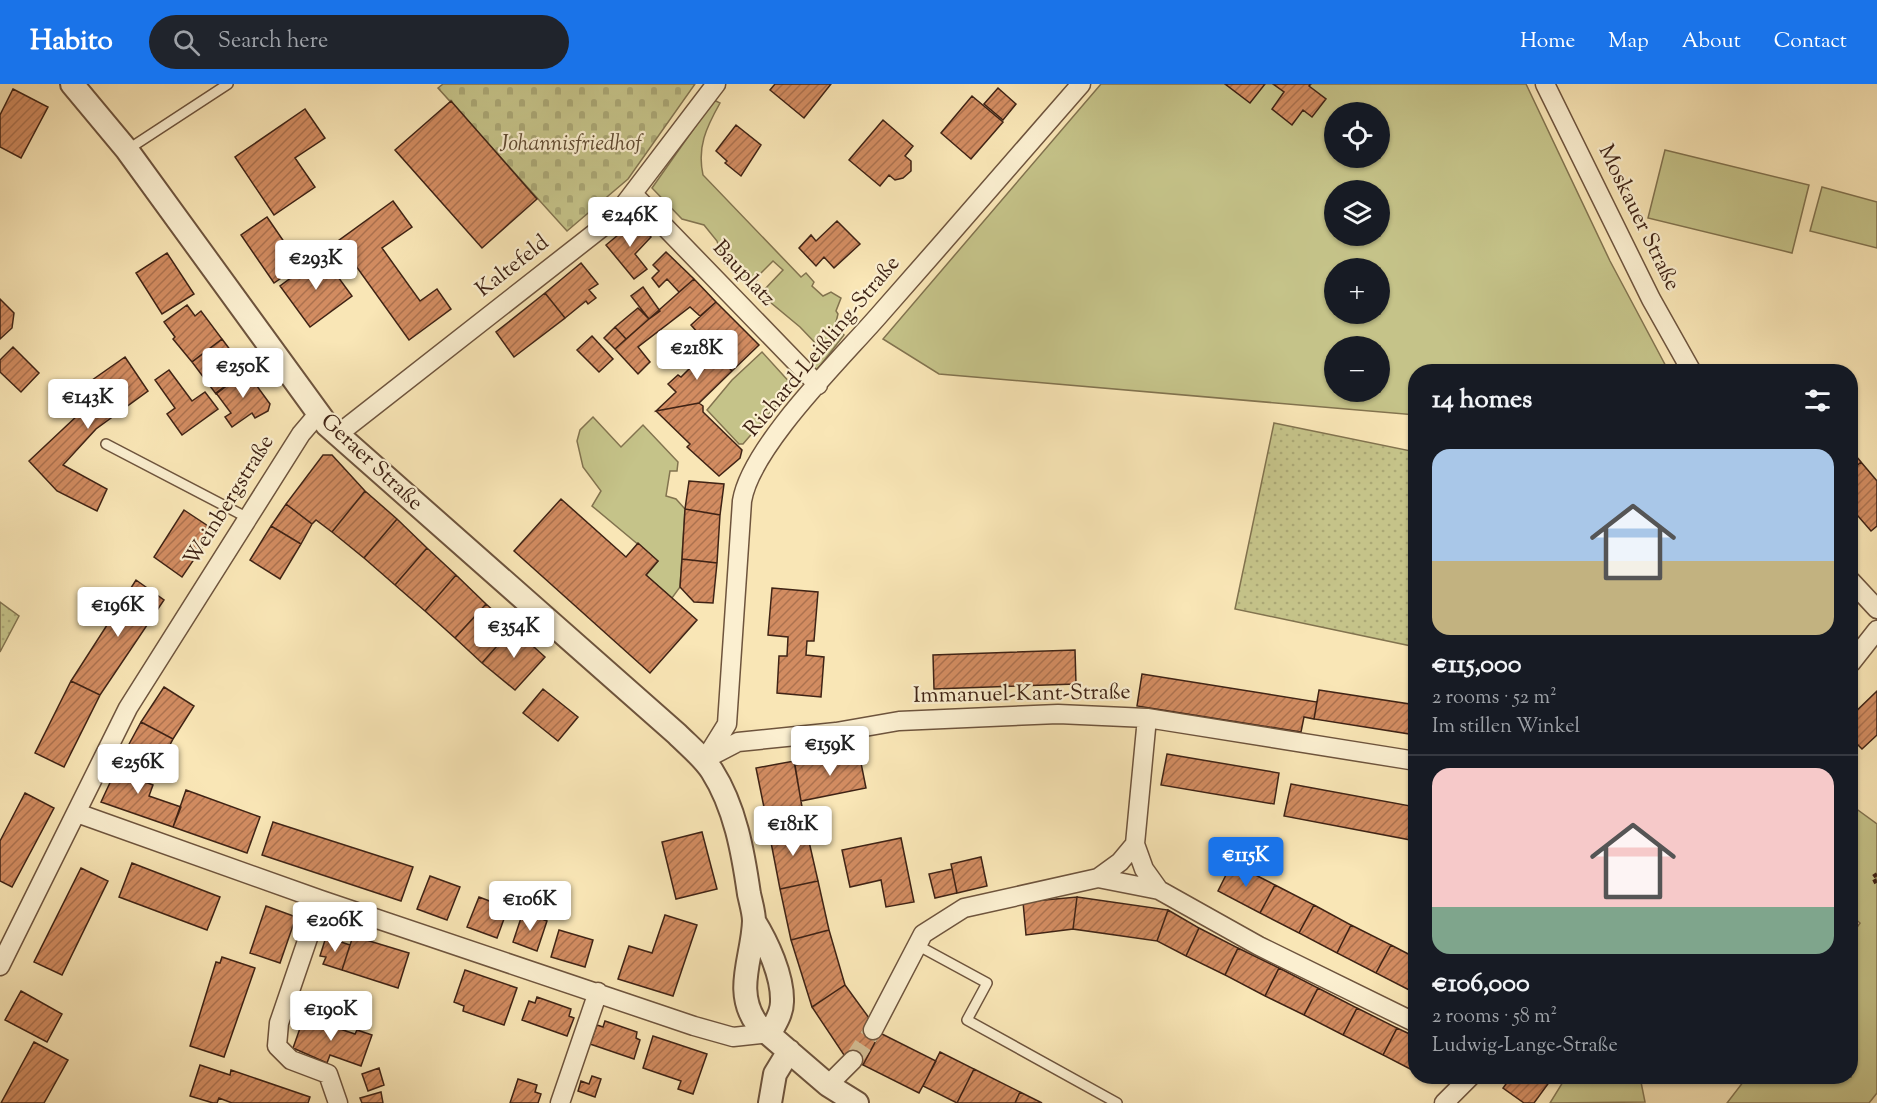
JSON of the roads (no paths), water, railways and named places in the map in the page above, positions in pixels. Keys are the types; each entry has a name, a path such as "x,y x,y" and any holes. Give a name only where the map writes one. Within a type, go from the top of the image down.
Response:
{"street":[{"name":"Geraer Straße","path":"72,84 127,150 318,414 337,435 677,734 704,761 722,790 732,816 744,858 754,921"},
{"name":"Kaltefeld","path":"337,435 614,218 634,195 716,84"},
{"name":"Richard-Leißling-Straße","path":"704,761 727,724 744,489 770,442 1081,84"},
{"name":"Moskauer Straße","path":"1545,84 1651,299 1688,364"},
{"name":"Bauplatz","path":"634,195 818,385"},
{"name":"Weinbergstraße","path":"0,966 128,708 301,434 318,414"},
{"path":"1858,589 1877,609"},
{"path":"1858,654 1877,630"},
{"name":"Immanuel-Kant-Straße","path":"704,761 723,748 738,742 836,732 899,721 1048,714 1147,718 1408,760"},
{"path":"1147,718 1135,844 1144,869 1159,890"},
{"path":"77,813 321,900 733,1037 770,1033"},
{"path":"873,1030 923,934 964,908 1098,878 1120,862 1135,844"},
{"path":"1098,878 1159,890 1259,946 1408,1019"},
{"path":"321,900 279,1023 277,1046 291,1060 328,1074 338,1103"},
{"path":"754,921 746,964 746,1002 757,1024 828,1085 857,1103"},
{"path":"754,921 766,941 774,963 782,1002 770,1033"},
{"path":"560,1103 598,992"},
{"path":"770,1103 775,1074 789,1051"},
{"path":"828,1085 853,1060"},
{"path":"1444,1103 1463,1084"}],"lane":[{"path":"127,150 228,84"},
{"path":"106,444 248,518"},
{"path":"917,945 987,984 967,1020 1117,1103"}],"tunnel":[{"path":"853,1060 873,1030"}],"park label":[{"name":"Johannisfriedhof","path":"571,145"}]}
